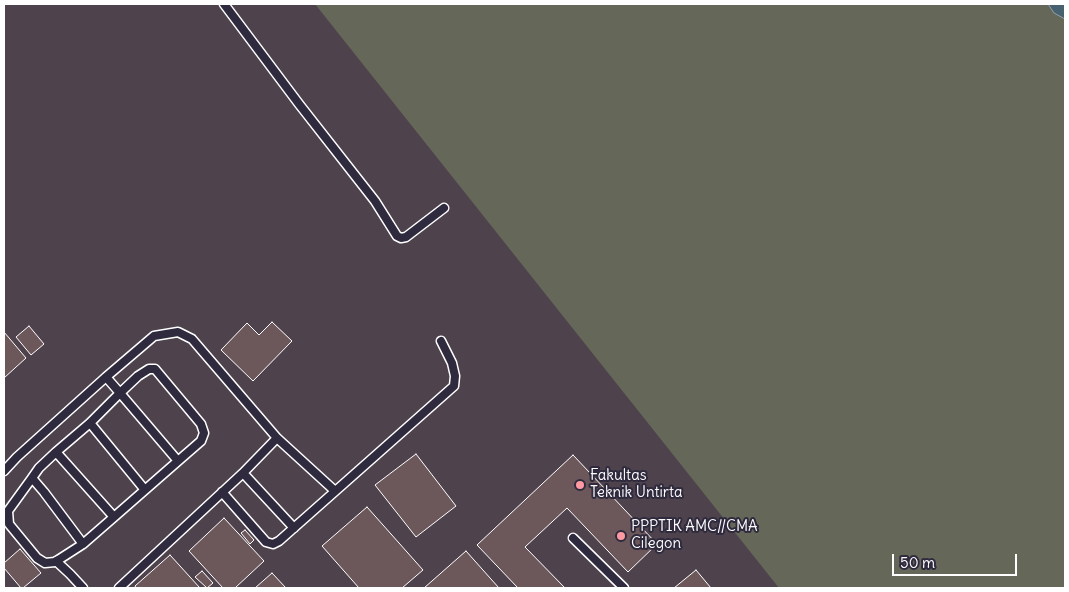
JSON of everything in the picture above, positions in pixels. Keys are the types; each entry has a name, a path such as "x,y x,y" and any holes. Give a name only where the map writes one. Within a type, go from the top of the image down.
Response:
{"lane":[{"path":"224,4 299,104 376,201 397,236 401,238 406,237 444,208"},
{"path":"4,470 106,376 154,336 178,332 192,339 277,438 335,491"},
{"path":"222,492 266,542 273,544 279,541 454,386 455,376 452,363 441,341"},
{"path":"149,369 156,369 201,424 204,433 201,441 83,544 55,562 45,563 37,558 9,524 8,511 39,468 90,423 138,376 149,369"},
{"path":"106,376 178,461"},
{"path":"90,423 145,490"},
{"path":"119,588 243,474 277,438"},
{"path":"56,452 114,517"},
{"path":"243,474 294,528"},
{"path":"32,478 83,544"},
{"path":"573,538 624,588"},
{"path":"56,561 83,588"}],"shaded area":[{"path":"4,4 1065,4 1065,588 4,588"}],"green space":[{"path":"315,4 1065,4 1065,588 779,588"}],"water":[{"path":"1048,4 1065,4 1065,19 1054,13"}],"building":[{"path":"272,322 292,341 253,381 221,350 247,323 259,335"},
{"path":"29,326 44,344 31,355 16,337"},
{"path":"4,332 26,358 4,378"},
{"path":"416,454 456,506 416,537 375,485"},
{"path":"573,455 657,544 628,572 567,508 525,547 565,588 518,588 477,545"},
{"path":"367,507 423,570 402,588 359,588 322,546"},
{"path":"224,518 264,561 235,588 223,588 189,551"},
{"path":"245,530 254,540 250,544 241,533"},
{"path":"20,549 41,573 23,588 4,568 4,563"},
{"path":"466,551 499,588 424,588"},
{"path":"170,555 200,588 136,588 135,586"},
{"path":"696,570 711,588 674,588"},
{"path":"202,571 213,583 207,588 195,577"},
{"path":"272,573 286,588 255,588"}],"place":[{"name":"Fakultas Teknik Untirta","path":"580,485"},
{"name":"PPPTIK AMC//CMA Cilegon","path":"621,536"}]}
